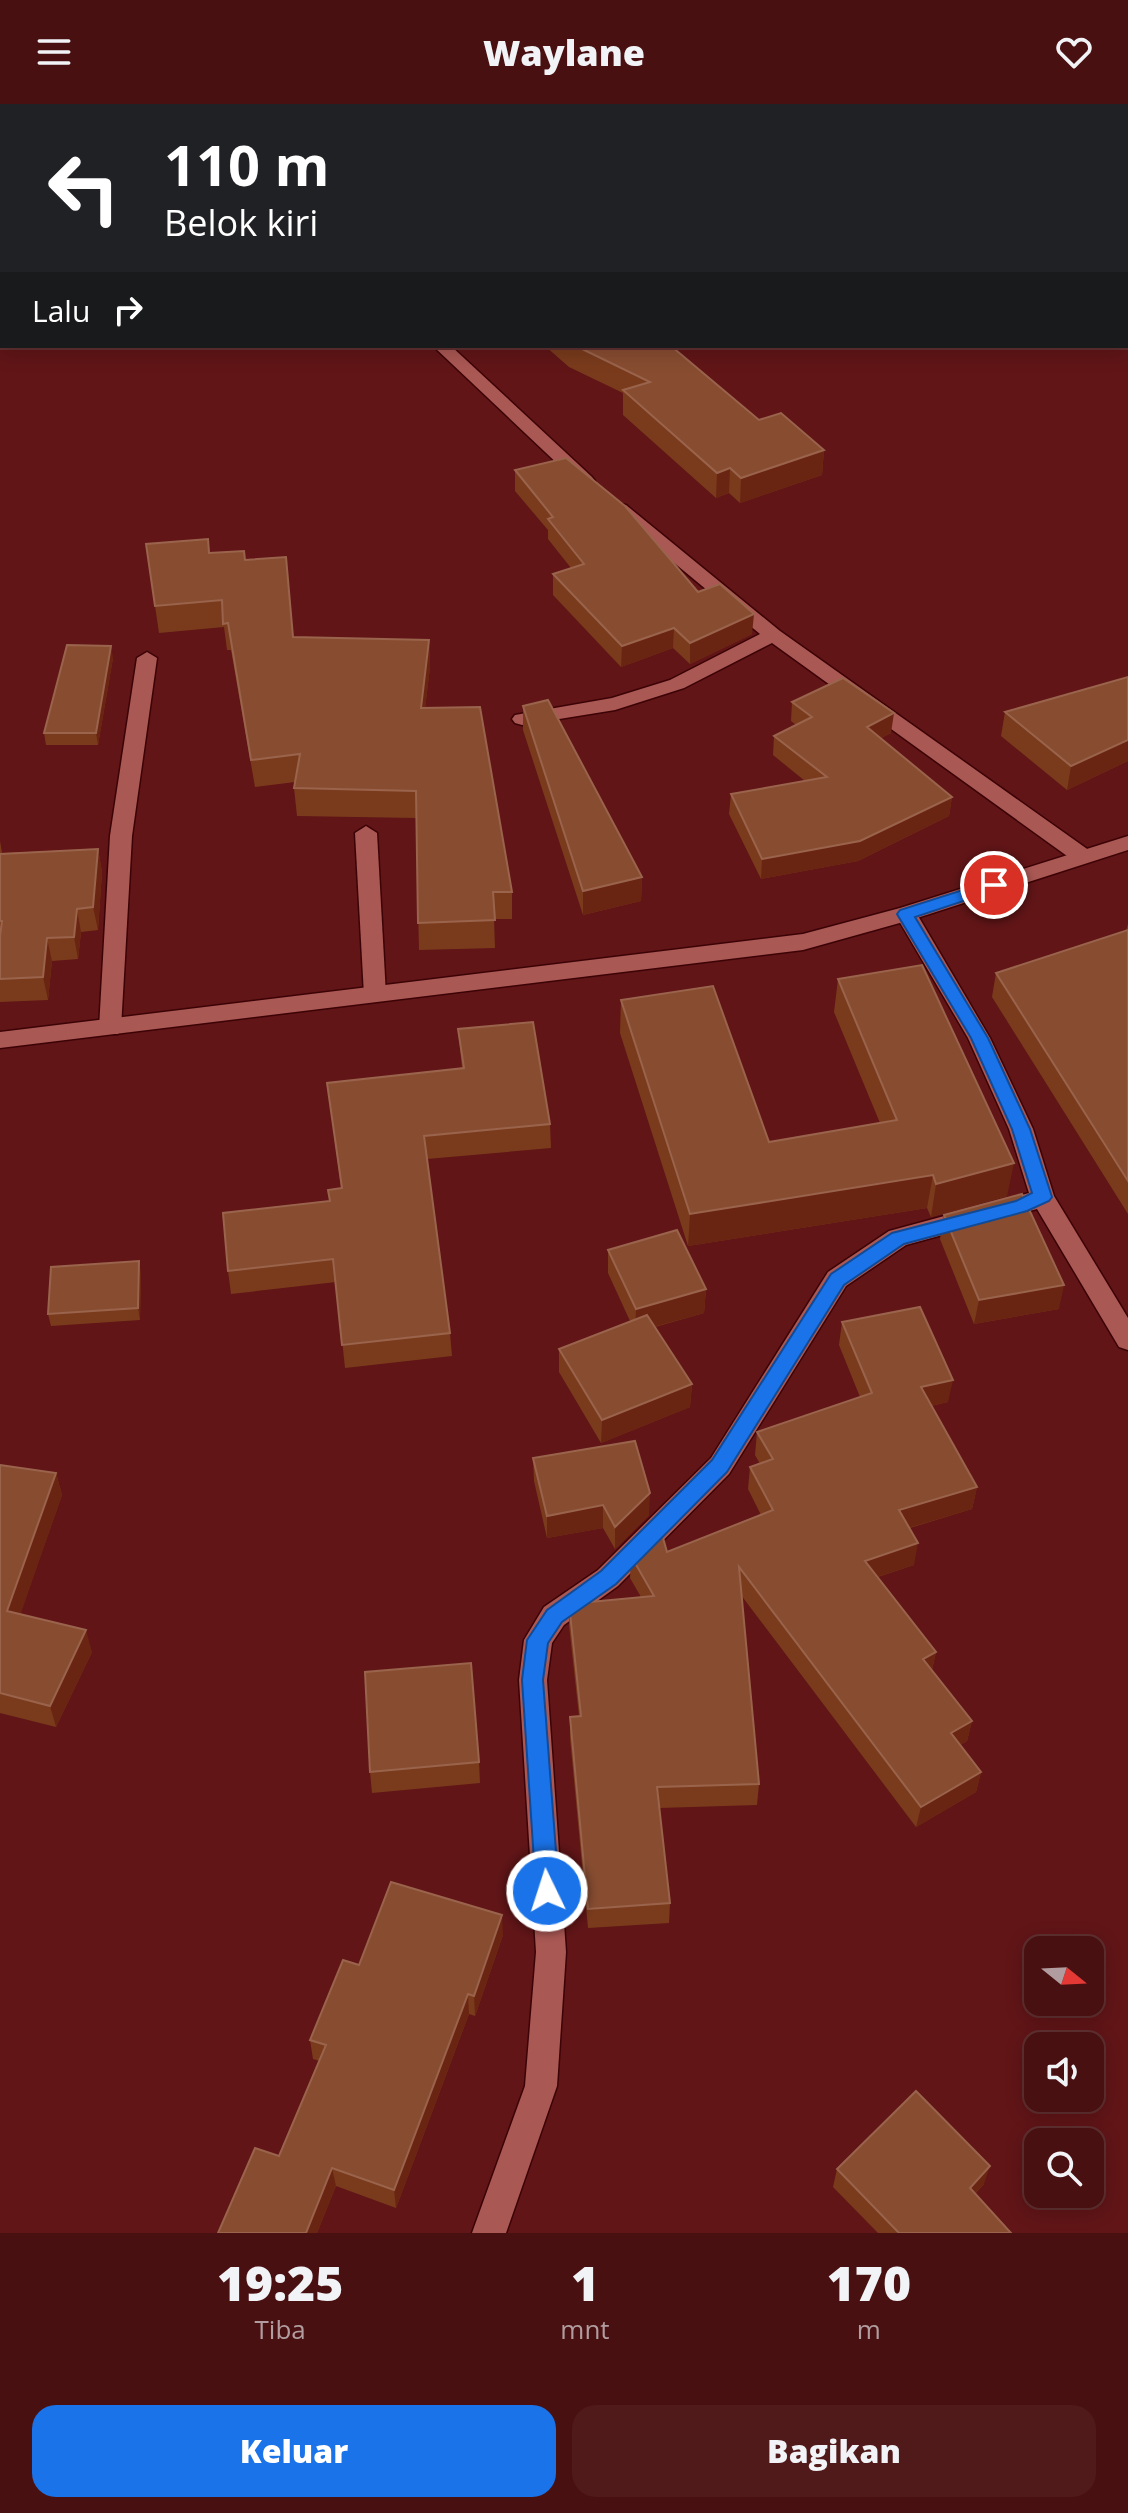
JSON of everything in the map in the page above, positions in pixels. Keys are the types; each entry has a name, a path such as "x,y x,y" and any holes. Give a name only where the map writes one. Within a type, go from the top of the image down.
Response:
{"street":[{"path":"443,348 577,474 773,635 1082,856"},
{"path":"522,719 615,704 677,684 773,635"},
{"path":"110,1028 121,836 147,658"},
{"path":"366,833 375,995"},
{"path":"0,1040 803,942 906,914 1128,843"},
{"path":"906,914 979,1038 1021,1129 1042,1197 1128,1340"},
{"path":"489,2233 541,2086 551,1952 533,1680 538,1640 554,1616 608,1578 720,1466 837,1279 898,1238 1020,1206 1042,1197"}],"building":[{"path":"580,348 673,348 759,420 781,413 824,450 741,478 730,468 717,473 623,390 650,382"},
{"path":"566,458 625,506 698,592 720,584 754,614 690,643 674,628 622,646 553,574 584,564 548,519 553,517 515,470"},
{"path":"208,539 209,553 244,551 245,560 286,557 293,637 429,640 421,708 480,707 512,892 493,892 495,920 418,923 416,791 294,788 300,754 251,760 228,623 223,624 222,600 155,606 146,544"},
{"path":"67,645 111,646 96,733 44,733"},
{"path":"1128,677 1128,740 1071,766 1005,712"},
{"path":"843,678 894,713 867,727 952,797 860,841 762,859 731,794 827,777 774,736 812,717 792,702"},
{"path":"548,700 642,877 583,891 523,706"},
{"path":"98,849 93,907 77,909 74,937 47,938 43,977 0,979 0,854"},
{"path":"1128,930 1128,1181 996,973"},
{"path":"922,965 1014,1163 936,1184 933,1175 690,1214 621,1000 713,986 769,1142 897,1120 838,979"},
{"path":"533,1022 550,1124 424,1136 450,1333 342,1345 333,1259 228,1271 223,1213 330,1201 328,1190 342,1188 327,1083 464,1068 458,1029"},
{"path":"1022,1194 1064,1285 979,1300 944,1215"},
{"path":"677,1230 706,1289 636,1309 608,1250"},
{"path":"139,1261 138,1308 48,1314 51,1267"},
{"path":"920,1307 953,1380 921,1387 977,1487 899,1510 918,1543 865,1561 936,1652 923,1659 972,1721 951,1733 981,1772 921,1807 739,1567 759,1784 657,1787 670,1903 588,1909 570,1717 581,1716 569,1604 654,1596 631,1556 660,1527 667,1552 773,1510 750,1467 773,1459 757,1432 872,1393 842,1322"},
{"path":"647,1315 692,1384 602,1420 559,1349"},
{"path":"635,1441 650,1493 615,1527 603,1505 547,1516 533,1458"},
{"path":"0,1465 56,1473 7,1611 86,1630 50,1706 0,1693"},
{"path":"471,1663 479,1762 370,1772 365,1672"},
{"path":"391,1882 502,1915 474,1996 468,1994 394,2190 332,2168 306,2233 218,2233 255,2148 279,2156 326,2045 310,2040 343,1960 359,1965"},
{"path":"916,2091 990,2166 970,2188 1011,2233 899,2233 837,2169"}],"route":[{"path":"547,1891 533,1680 538,1640 554,1616 608,1578 720,1466 837,1279 898,1238 1020,1206 1042,1197 1021,1129 979,1038 906,914 994,885"}]}
